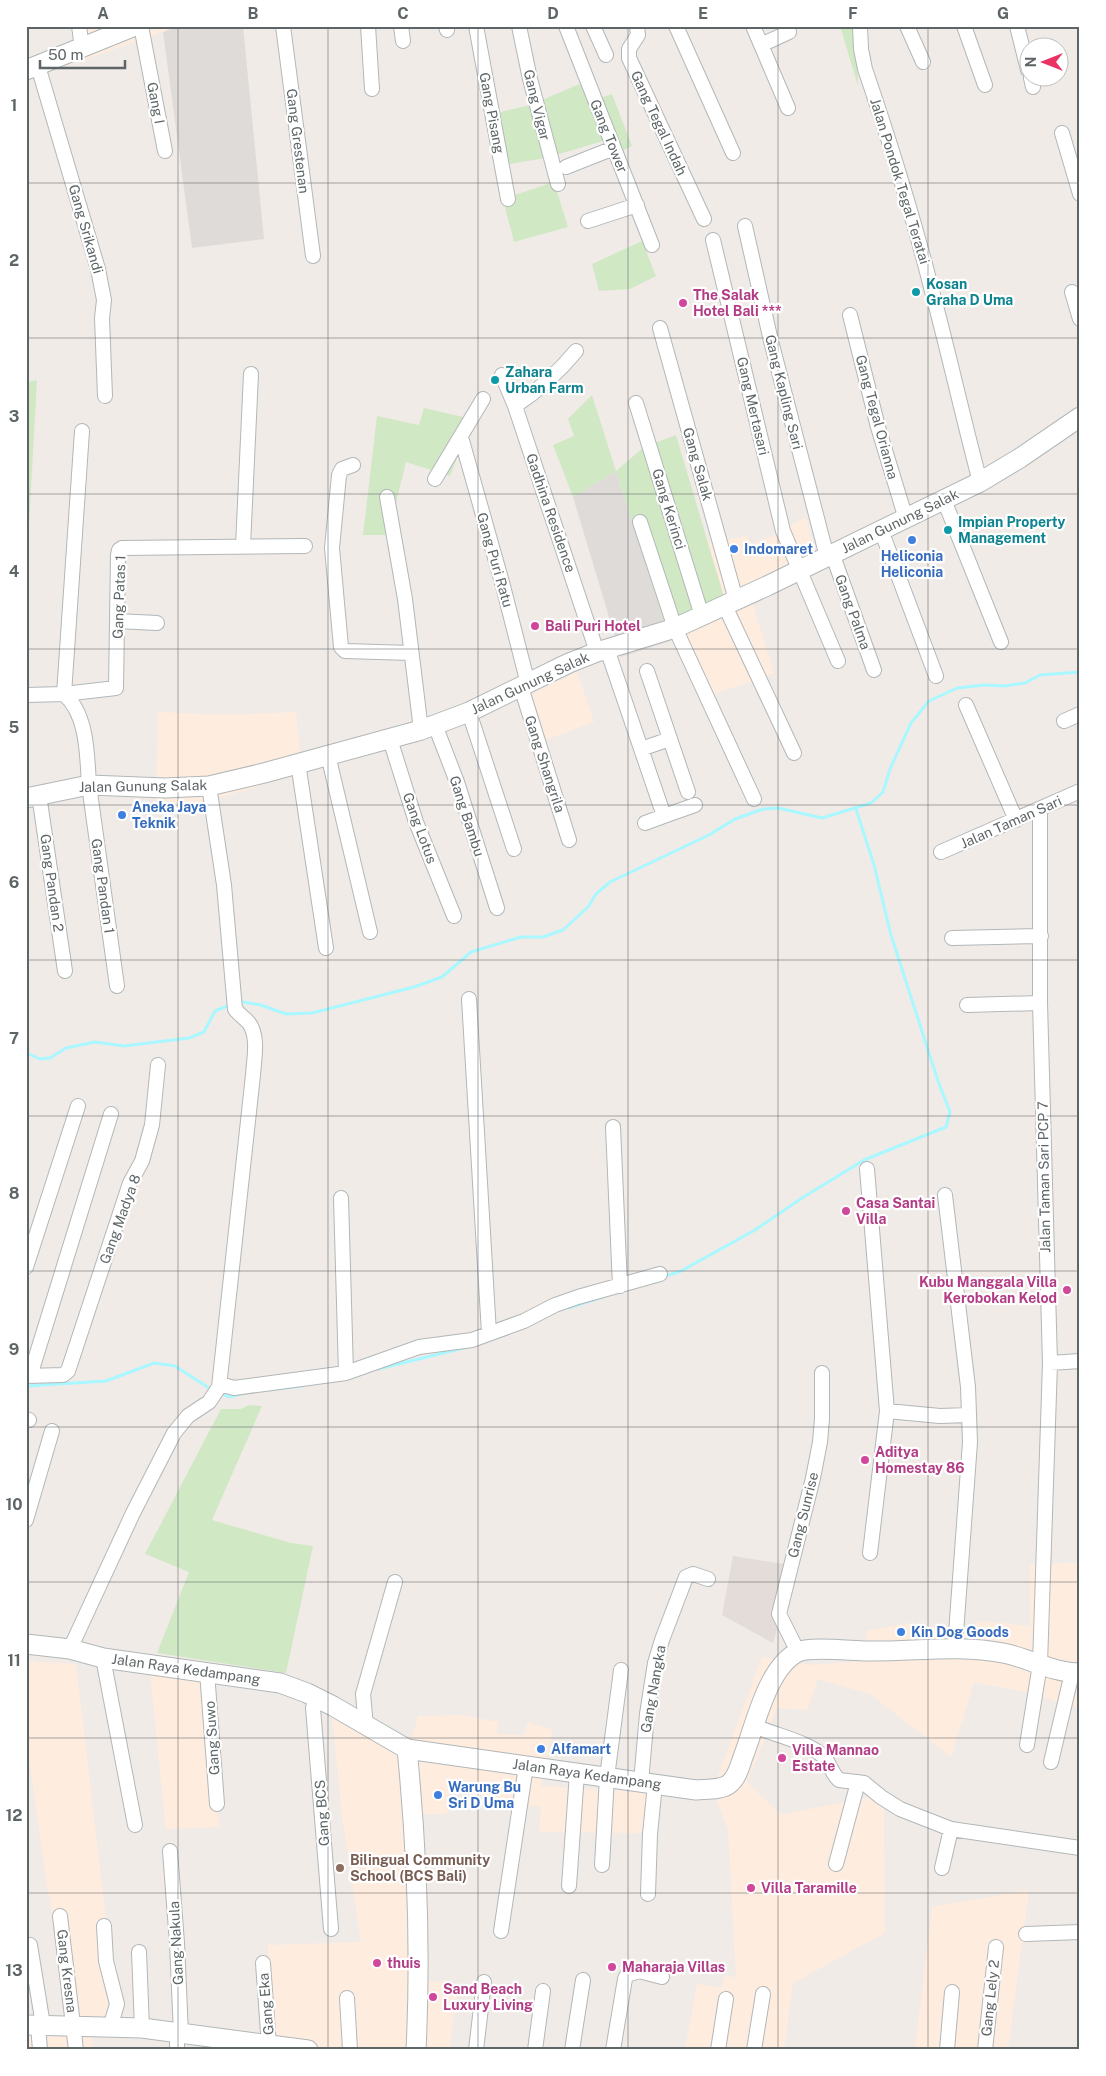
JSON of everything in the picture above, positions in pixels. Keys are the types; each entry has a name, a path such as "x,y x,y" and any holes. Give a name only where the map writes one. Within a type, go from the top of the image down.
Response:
{"street":[{"path":"79,26 82,48"},
{"path":"32,68 135,26"},
{"name":"Gang I","path":"141,26 165,151"},
{"name":"Gang Grestenan","path":"283,26 313,256"},
{"path":"368,26 372,89"},
{"path":"402,26 403,41"},
{"name":"Gang Pisang","path":"476,26 508,199"},
{"name":"Gang Vigar","path":"519,26 530,79 558,184"},
{"name":"Gang Tower","path":"566,26 652,245"},
{"path":"593,26 606,55"},
{"name":"Gang Tegal Indah","path":"637,26 638,35 629,49 629,58 704,219"},
{"path":"676,26 733,153"},
{"path":"753,26 788,108"},
{"name":"Jalan Pondok Tegal Teratai","path":"860,26 860,49 865,70 907,201 934,298 959,405 980,482"},
{"path":"907,26 923,62"},
{"path":"964,26 985,85"},
{"path":"761,45 789,32"},
{"name":"Gang Srikandi","path":"32,68 98,269 104,300 102,318 105,396"},
{"path":"1062,133 1080,194"},
{"path":"566,167 614,148"},
{"path":"588,221 637,205"},
{"name":"Gang Kapling Sari","path":"744,226 771,341 829,555"},
{"name":"Gang Mertasari","path":"713,240 783,531 838,661"},
{"path":"1072,292 1080,319"},
{"name":"Gang Tegal Orianna","path":"850,315 878,427 906,519"},
{"name":"Gang Salak","path":"660,328 730,603"},
{"path":"514,406 538,391 576,351"},
{"path":"243,546 251,374"},
{"name":"Gadhina Residence","path":"502,374 664,816"},
{"path":"435,479 483,399"},
{"name":"Gang Kerinci","path":"636,403 702,616"},
{"name":"Jalan Gunung Salak","path":"32,797 89,785 165,788 208,786 428,728 469,712 525,686 569,662 676,628 730,603 980,482 1020,458 1080,417"},
{"path":"26,695 64,694 82,431"},
{"name":"Gang Puri Ratu","path":"461,437 503,586 525,686"},
{"path":"353,465 342,469 339,475 332,541 341,647 345,651 411,653"},
{"name":"Gang Bambu","path":"387,498 411,653 428,728 457,782 497,908"},
{"path":"944,500 1001,642"},
{"path":"640,522 676,628 754,799"},
{"path":"881,530 936,676"},
{"name":"Gang Patas 1","path":"64,694 116,688 118,555 122,548 305,546"},
{"name":"Gang Palma","path":"829,555 874,670"},
{"path":"730,603 794,753"},
{"path":"117,621 157,623"},
{"path":"647,671 688,792"},
{"name":"Gang Shangrila","path":"525,686 569,840"},
{"name":"Gang Pandan 1","path":"64,694 73,703 82,726 87,753 89,785 117,986"},
{"path":"966,704 1016,820"},
{"path":"469,712 514,849"},
{"path":"1064,721 1080,714"},
{"name":"Gang Lotus","path":"390,739 416,822 454,916"},
{"path":"640,749 670,740"},
{"path":"328,755 370,932"},
{"path":"298,763 326,948"},
{"path":"70,1649 132,1513 174,1433 188,1416 210,1402 217,1389 255,1042 254,1031 248,1021 235,1009 224,885 208,786"},
{"name":"Jalan Taman Sari","path":"942,852 1080,791"},
{"name":"Gang Pandan 2","path":"32,797 65,971"},
{"path":"645,823 694,805"},
{"name":"Jalan Taman Sari PCP 7","path":"1027,1745 1040,1664 1050,1363 1040,1003 1040,810"},
{"path":"952,938 1041,936"},
{"path":"469,998 489,1333"},
{"path":"967,1005 1040,1003"},
{"name":"Gang Madya 8","path":"28,1376 62,1376 68,1371 130,1183 142,1161 152,1125 158,1065"},
{"path":"26,1267 78,1106"},
{"path":"28,1376 111,1114"},
{"path":"613,1127 620,1286"},
{"path":"868,1169 887,1411 870,1553"},
{"path":"945,1196 967,1378 970,1442 955,1648"},
{"path":"341,1198 346,1373"},
{"path":"217,1389 346,1373 419,1347 466,1341 524,1321 555,1305 578,1297 660,1274"},
{"path":"1050,1363 1080,1361"},
{"name":"Gang Sunrise","path":"798,1652 779,1614 813,1478 820,1442 822,1373"},
{"path":"887,1411 940,1416 969,1415"},
{"path":"26,1520 52,1431"},
{"name":"Gang Nangka","path":"648,1894 650,1834 648,1783 652,1684 662,1640 688,1575 693,1574 708,1579"},
{"path":"366,1726 363,1694 394,1582"},
{"name":"Jalan Raya Kedampang","path":"26,1644 70,1649 103,1658 280,1683 316,1698 407,1749 696,1790 726,1786 735,1776 775,1674 798,1652"},
{"path":"798,1652 808,1650 868,1651 955,1648 1004,1653 1076,1673 1051,1762"},
{"path":"103,1658 135,1825"},
{"path":"602,1865 607,1777 620,1670"},
{"name":"Gang Suwo","path":"207,1672 217,1804"},
{"name":"Gang BCS","path":"316,1698 313,1708 331,1929"},
{"path":"755,1726 815,1751 825,1758 832,1772 839,1780 858,1782 869,1786 881,1797 900,1809 950,1829 1080,1848"},
{"path":"407,1749 419,1916 416,2050"},
{"path":"501,1931 526,1766"},
{"path":"569,1886 577,1773"},
{"path":"836,1864 858,1782"},
{"path":"942,1868 950,1829"},
{"name":"Gang Nakula","path":"170,1851 177,1943 178,2039"},
{"name":"Gang Kresna","path":"60,1916 76,2050"},
{"path":"104,1926 106,1961 117,2004 110,2028"},
{"path":"1026,1934 1080,1932"},
{"path":"30,1945 36,2025 40,2050"},
{"name":"Gang Lely 2","path":"985,2050 996,1947"},
{"path":"139,1952 142,2028"},
{"name":"Gang Eka","path":"262,1963 270,2046"},
{"path":"613,2050 627,1975 639,1971 662,1977"},
{"path":"572,2050 583,1980"},
{"path":"476,2050 484,1982"},
{"path":"534,2050 543,1991"},
{"path":"947,2050 952,1992"},
{"path":"754,2050 763,1994"},
{"path":"347,1998 350,2050"},
{"path":"718,2050 726,1999"},
{"path":"36,2025 142,2028 178,2039 308,2050"}],"shaded area":[{"path":"73,26 179,26 78,62"},
{"path":"179,26 243,26 264,239 192,248 163,32"},
{"path":"616,471 670,641 621,657 573,497"},
{"path":"806,517 820,572 752,602 774,673 706,697 683,636 729,614 708,543 747,536 751,545 772,536"},
{"path":"577,672 594,722 534,744 518,700"},
{"path":"158,712 225,715 296,712 302,773 205,802 156,803"},
{"path":"733,1556 796,1566 773,1643 722,1615"},
{"path":"1080,1562 1080,1708 1029,1693 974,1682 951,1757 870,1694 818,1679 807,1710 777,1708 747,1782 781,1815 884,1794 885,1933 793,1983 784,2050 685,2050 697,1984 722,1988 724,1976 736,1977 728,1829 713,1790 762,1657 813,1665 862,1661 867,1631 909,1623 973,1633 977,1621 1030,1626 1030,1565"},
{"path":"26,1661 76,1664 118,2022 73,2022 47,1886 26,1737"},
{"path":"150,1674 206,1682 219,1827 166,1829"},
{"path":"332,1713 408,1753 418,1716 462,1715 498,1722 497,1734 523,1735 528,1722 553,1730 541,1786 652,1793 649,1833 539,1832 541,1807 516,1804 450,1788 447,1814 411,1814 417,1980 459,1984 449,2050 269,2050 268,1945 361,1942 342,1816"},
{"path":"1029,1890 1008,2050 915,2050 932,1907"},
{"path":"26,2035 92,2036 93,2050 26,2050"}],"green space":[{"path":"840,26 856,26 858,86"},
{"path":"582,83 589,102 612,94 632,146 609,157 603,141 546,158 497,166 488,115 530,105"},
{"path":"554,182 568,227 514,242 503,199"},
{"path":"642,241 656,276 630,289 599,291 592,264"},
{"path":"37,380 26,581 26,383"},
{"path":"592,395 616,471 573,497 553,445 574,436 568,419"},
{"path":"424,408 472,419 450,476 406,462 388,535 363,535 377,416 419,425"},
{"path":"676,435 729,614 670,641 616,471 644,447"},
{"path":"249,1405 262,1406 212,1520 291,1543 313,1546 286,1673 157,1653 189,1572 145,1554 221,1409 241,1409"}],"waterway":[{"path":"243,1002 261,1005 286,1014 312,1013 414,987 442,977 471,952 521,937 543,937 563,930 588,907 596,894 610,882 709,835 735,819 763,809 778,808 822,818 871,803 883,792 890,769 911,723 929,701 957,688 984,685 1004,686 1025,683 1040,675 1080,672"},
{"path":"663,1277 681,1271 755,1230 802,1198 864,1160 946,1127 950,1112 938,1081 891,935 874,865 856,809"},
{"path":"26,1054 40,1059 50,1058 66,1048 95,1042 124,1046 189,1038 204,1032 215,1011 230,1005"},
{"path":"568,1308 603,1297"},
{"path":"378,1369 472,1346"},
{"path":"26,1386 106,1381 154,1363 175,1366 212,1390"},
{"path":"268,1390 302,1386"},
{"path":"220,1393 229,1397 245,1393"}],"place":[{"name":"Kosan Graha D Uma","path":"916,292"},
{"name":"The Salak Hotel Bali ***","path":"683,303"},
{"name":"Zahara Urban Farm","path":"495,380"},
{"name":"Impian Property Management","path":"948,530"},
{"name":"Heliconia Heliconia","path":"912,540"},
{"name":"Indomaret","path":"734,549"},
{"name":"Bali Puri Hotel","path":"535,626"},
{"name":"Aneka Jaya Teknik","path":"122,815"},
{"name":"Casa Santai Villa","path":"846,1211"},
{"name":"Kubu Manggala Villa Kerobokan Kelod","path":"1067,1290"},
{"name":"Aditya Homestay 86","path":"865,1460"},
{"name":"Kin Dog Goods","path":"901,1632"},
{"name":"Alfamart","path":"541,1749"},
{"name":"Villa Mannao Estate","path":"782,1758"},
{"name":"Warung Bu Sri D Uma","path":"438,1795"},
{"name":"Bilingual Community School (BCS Bali)","path":"340,1868"},
{"name":"Villa Taramille","path":"751,1888"},
{"name":"thuis","path":"377,1963"},
{"name":"Maharaja Villas","path":"612,1967"},
{"name":"Sand Beach Luxury Living","path":"433,1997"}]}
